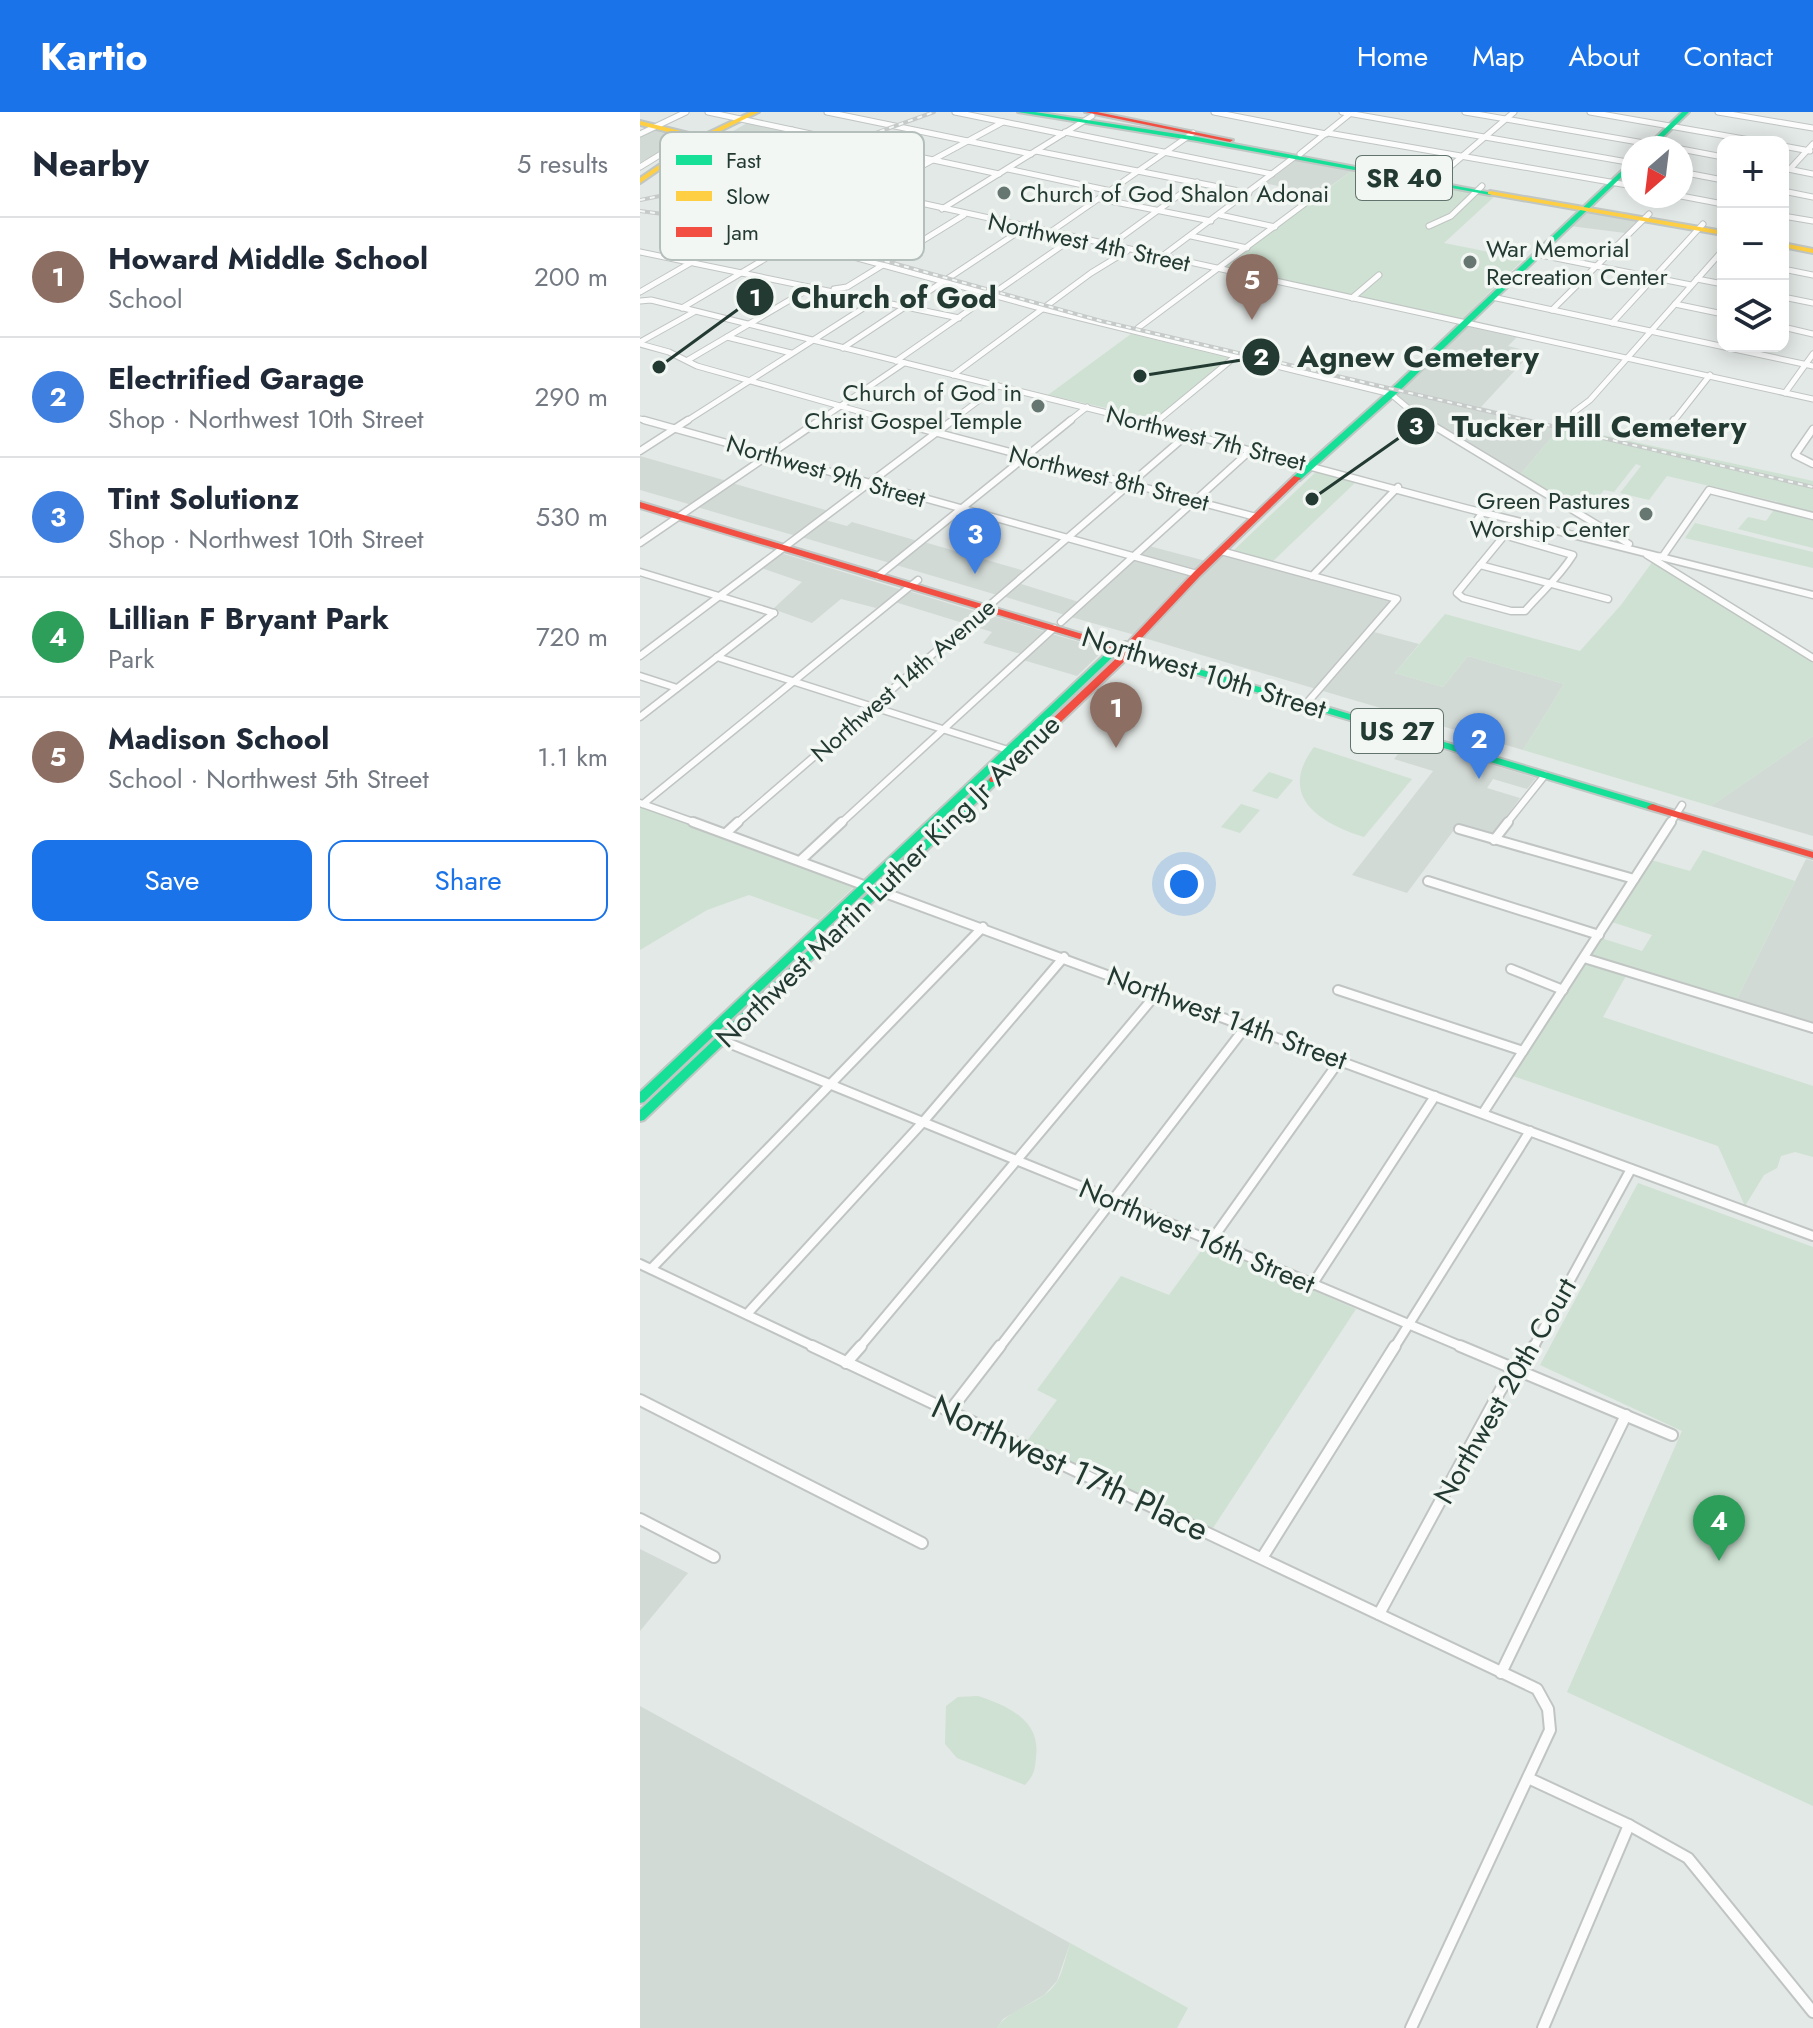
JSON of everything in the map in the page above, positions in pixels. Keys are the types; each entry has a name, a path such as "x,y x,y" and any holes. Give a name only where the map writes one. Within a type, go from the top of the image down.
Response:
{"main road":[{"path":"721,132 756,112"},
{"name":"SR 40","path":"1021,112 1092,114"},
{"name":"SR 40","path":"1054,112 1092,114 1296,156 1717,229"},
{"path":"1660,136 1686,112"},
{"path":"1092,114 1233,143"},
{"path":"708,132 743,119"},
{"path":"640,123 678,132"},
{"name":"SR 40","path":"1296,156 1357,164 1433,180"},
{"path":"640,184 660,167"},
{"path":"640,184 660,170"},
{"name":"Northwest Martin Luther King Jr Avenue","path":"640,1099 1132,647 1197,574 1621,173"},
{"path":"1789,240 1813,245"},
{"path":"1789,246 1813,251"},
{"name":"Northwest 10th Street","path":"640,497 682,514"},
{"name":"Northwest 10th Street","path":"640,505 682,514 1509,759 1679,810 1813,855"},
{"name":"Northwest 10th Street","path":"1057,625 1117,648 1132,647"},
{"name":"Northwest Martin Luther King Jr Avenue","path":"640,1117 721,1040 1008,750 1117,648"},
{"name":"Northwest 10th Street","path":"1509,759 1545,775 1813,844"}],"street":[{"path":"640,134 686,112"},
{"path":"708,112 802,132"},
{"path":"827,112 921,132"},
{"path":"955,112 1272,174"},
{"path":"1214,112 1621,184"},
{"path":"1342,112 1621,161"},
{"path":"1465,112 1621,141"},
{"path":"1433,180 1514,112"},
{"path":"1590,112 1727,136"},
{"path":"1718,112 1813,128"},
{"path":"1161,257 1352,113"},
{"path":"942,209 1092,114"},
{"path":"924,165 1003,122"},
{"path":"789,132 793,130"},
{"path":"924,133 1249,193"},
{"path":"1049,233 1191,135"},
{"path":"1789,167 1810,151 1813,144"},
{"path":"1789,147 1810,151"},
{"path":"1693,151 1717,156"},
{"path":"641,165 660,155"},
{"path":"924,158 999,174"},
{"path":"1007,169 1111,191"},
{"path":"1789,170 1813,174"},
{"path":"1693,174 1717,179"},
{"path":"1109,246 1197,182"},
{"path":"1429,226 1439,225 1479,188"},
{"path":"1138,328 1323,190"},
{"path":"1789,192 1813,197"},
{"path":"1693,198 1717,203"},
{"path":"1100,199 1211,221"},
{"name":"Northwest 4th Street","path":"924,205 1813,399"},
{"path":"924,240 964,215"},
{"path":"1220,215 1275,227"},
{"path":"1552,310 1646,216"},
{"path":"1789,217 1813,221"},
{"path":"1612,323 1701,226"},
{"path":"843,348 1024,228"},
{"path":"1191,236 1247,248"},
{"path":"896,361 1073,238"},
{"path":"953,375 1127,250"},
{"path":"1536,254 1691,285"},
{"path":"1574,412 1590,400 1717,259"},
{"path":"685,260 959,318"},
{"path":"682,308 764,260"},
{"path":"880,260 1044,309 1236,356 1386,398 1654,558 1813,658"},
{"path":"830,290 847,287 891,260"},
{"path":"640,292 690,261"},
{"path":"1789,270 1813,275"},
{"path":"1352,298 1379,275"},
{"path":"1697,279 1717,283"},
{"path":"688,360 813,286"},
{"path":"1492,297 1813,366"},
{"path":"1789,298 1813,303"},
{"path":"640,451 876,300"},
{"name":"Northwest 7th Street","path":"642,301 695,311 1087,407 1813,595"},
{"path":"1675,304 1717,313"},
{"path":"640,343 695,311"},
{"path":"1789,328 1813,334"},
{"path":"727,337 791,353"},
{"name":"Northwest 8th Street","path":"640,343 697,366 840,407 1256,517"},
{"path":"1785,393 1813,354"},
{"path":"1154,424 1236,356"},
{"path":"640,543 904,363"},
{"path":"1672,423 1710,375"},
{"path":"640,656 998,386"},
{"path":"1386,398 1416,415"},
{"path":"882,573 1087,407"},
{"name":"Northwest 9th Street","path":"640,419 1197,574"},
{"path":"1813,431 1795,455 1813,464"},
{"name":"Northwest 14th Avenue","path":"726,833 1189,433"},
{"path":"801,860 1252,449"},
{"path":"1312,576 1398,487"},
{"path":"1654,558 1663,556 1709,490 1813,516"},
{"path":"1483,512 1474,524 1476,527 1573,555 1557,581 1550,583 1525,611 1463,598 1457,593 1503,537"},
{"path":"1221,551 1397,599 1310,700"},
{"path":"1480,565 1608,599"},
{"path":"640,572 774,613 640,717"},
{"path":"642,803 914,583"},
{"path":"717,657 1008,750"},
{"path":"640,676 677,688"},
{"path":"1494,840 1545,775"},
{"name":"Northwest 14th Street","path":"642,803 1813,1236"},
{"path":"1483,1113 1679,810"},
{"path":"1459,829 1634,879"},
{"path":"1428,881 1599,935"},
{"path":"651,1269 983,927"},
{"path":"747,1314 923,1122 1064,957"},
{"path":"1584,958 1813,1028"},
{"path":"1511,969 1563,990"},
{"path":"1338,990 1523,1051"},
{"path":"846,1363 1158,992"},
{"path":"949,1412 1247,1025"},
{"name":"Northwest 16th Street","path":"721,1040 1112,1199 1672,1435"},
{"path":"1211,1241 1340,1060"},
{"path":"1312,1285 1435,1096"},
{"path":"1262,1558 1530,1131"},
{"name":"Northwest 20th Court","path":"1379,1614 1515,1367 1525,1363 1631,1169"},
{"name":"Northwest 17th Place","path":"640,1264 1537,1689 1548,1709 1550,1730 1411,2028"},
{"path":"640,1400 922,1543"},
{"path":"1501,1673 1626,1415"},
{"path":"640,1519 714,1557"},
{"path":"1528,1778 1629,1825 1688,1858 1812,2009"},
{"path":"1543,2028 1629,1825"}],"shaded area":[{"path":"749,122 787,130 783,132 731,132"},
{"path":"655,128 672,132 660,132 660,152 640,163 640,135"},
{"path":"1295,159 1353,170 1315,194 1264,183"},
{"path":"1586,211 1639,221 1625,233 1570,226"},
{"path":"1468,323 1519,335 1508,346 1532,352 1481,407 1561,426 1520,475 1418,414 1395,394"},
{"path":"640,456 727,481 692,505 640,490"},
{"path":"732,483 829,511 796,536 697,507"},
{"path":"825,520 847,526 852,522 918,541 890,563 801,537"},
{"path":"924,542 1025,571 997,595 896,565"},
{"path":"1149,546 1206,561 1196,571 1139,555"},
{"path":"781,553 902,590 876,608 841,599 812,623 773,609 802,582 761,568"},
{"path":"1222,554 1392,600 1316,689 1141,637"},
{"path":"1135,559 1193,575 1135,635 1071,617"},
{"path":"1018,583 1079,602 1065,615 1002,596"},
{"path":"908,591 977,612 963,623 895,602"},
{"path":"983,613 1046,632 1021,654 983,643 992,632 969,625"},
{"path":"1374,632 1419,644 1395,673 1443,687 1468,656 1564,684 1523,750 1323,691"},
{"path":"1052,634 1100,648 1102,652 1077,676 1023,660"},
{"path":"1813,736 1813,836 1711,806"},
{"path":"1409,740 1536,778 1527,789 1493,779 1487,788 1520,798 1492,837 1457,826 1407,893 1352,875 1433,771 1394,759"},
{"path":"1806,859 1813,861 1813,1024 1736,1001"},
{"path":"640,1549 688,1573 640,1631"},
{"path":"640,1706 1070,1943 1057,1981 1044,1995 1003,2019 997,2028 640,2028"}],"green space":[{"path":"1353,170 1473,192 1452,213 1428,228 1456,215 1478,193 1495,196 1444,243 1524,259 1462,319 1356,298 1382,275 1378,273 1351,297 1220,269"},
{"path":"1131,334 1229,358 1156,419 1048,395"},
{"path":"1561,426 1813,481 1813,514 1777,505 1778,502 1667,476 1649,500 1620,493 1641,466 1636,464 1614,492 1604,490 1584,513 1520,475"},
{"path":"1319,469 1359,479 1272,562 1233,551"},
{"path":"1775,508 1813,518 1813,548 1738,529 1748,517 1766,521"},
{"path":"1695,523 1813,552 1813,568 1685,538"},
{"path":"1653,561 1813,661 1813,736 1711,806 1523,750 1564,684 1468,656 1443,687 1395,673 1445,614 1580,651 1621,605"},
{"path":"1314,747 1412,779 1364,837 1332,824 1308,805 1300,780 1304,764"},
{"path":"1269,772 1293,780 1277,799 1252,791"},
{"path":"1241,804 1260,810 1240,833 1221,827"},
{"path":"640,806 857,884 819,920 749,895 707,910 640,950"},
{"path":"1703,850 1795,881 1736,1001 1590,956 1601,938 1642,951 1652,935 1612,922 1651,860 1690,871"},
{"path":"1586,962 1627,974 1603,1017 1813,1086 1813,1157 1795,1152 1781,1156 1777,1168 1764,1175 1745,1206 1718,1146 1513,1076"},
{"path":"1638,1183 1813,1247 1813,1806 1567,1692 1682,1431 1540,1365"},
{"path":"1206,1244 1356,1309 1213,1528 1027,1441 1057,1400 1037,1390 1121,1276 1169,1295"},
{"path":"978,1696 1020,1716 1033,1733 1035,1765 1025,1785 957,1758 945,1744 946,1706 958,1697"},
{"path":"1070,1943 1188,2008 1177,2028 997,2028 1052,1988 1060,1976"}],"railway":[{"path":"878,132 934,112"},
{"path":"640,200 660,196"},
{"path":"640,211 660,214"},
{"path":"880,260 1101,321 1813,487"}],"traffic: fast":[{"path":"1021,112 1197,139 1490,193"},
{"path":"1661,136 1686,112"},
{"path":"1297,478 1391,394 1621,174"},
{"path":"640,1099 1117,648 1126,645"},
{"path":"1162,661 1652,807"},
{"path":"640,1117 994,780"}],"traffic: slow":[{"path":"714,132 756,112"},
{"path":"640,123 677,132"},
{"path":"640,181 660,167"},
{"path":"1490,193 1717,232"},
{"path":"1789,246 1813,251"}],"traffic: jam":[{"path":"1088,112 1230,140"},
{"path":"994,780 1130,651 1133,642 1197,574 1297,478"},
{"path":"640,505 1162,661"},
{"path":"1652,807 1813,855"}],"place":[{"name":"Church of God Shalon Adonai","path":"1004,193"},
{"name":"War Memorial Recreation Center","path":"1470,262"},
{"name":"Madison School","path":"1252,320"},
{"name":"Church of God","path":"659,367"},
{"name":"Agnew Cemetery","path":"1140,376"},
{"name":"Church of God in Christ Gospel Temple","path":"1038,406"},
{"name":"Tucker Hill Cemetery","path":"1312,499"},
{"name":"Green Pastures Worship Center","path":"1646,514"},
{"name":"Tint Solutionz","path":"975,574"},
{"name":"Howard Middle School","path":"1116,748"},
{"name":"Electrified Garage","path":"1479,779"},
{"name":"Lillian F Bryant Park","path":"1719,1561"}]}
